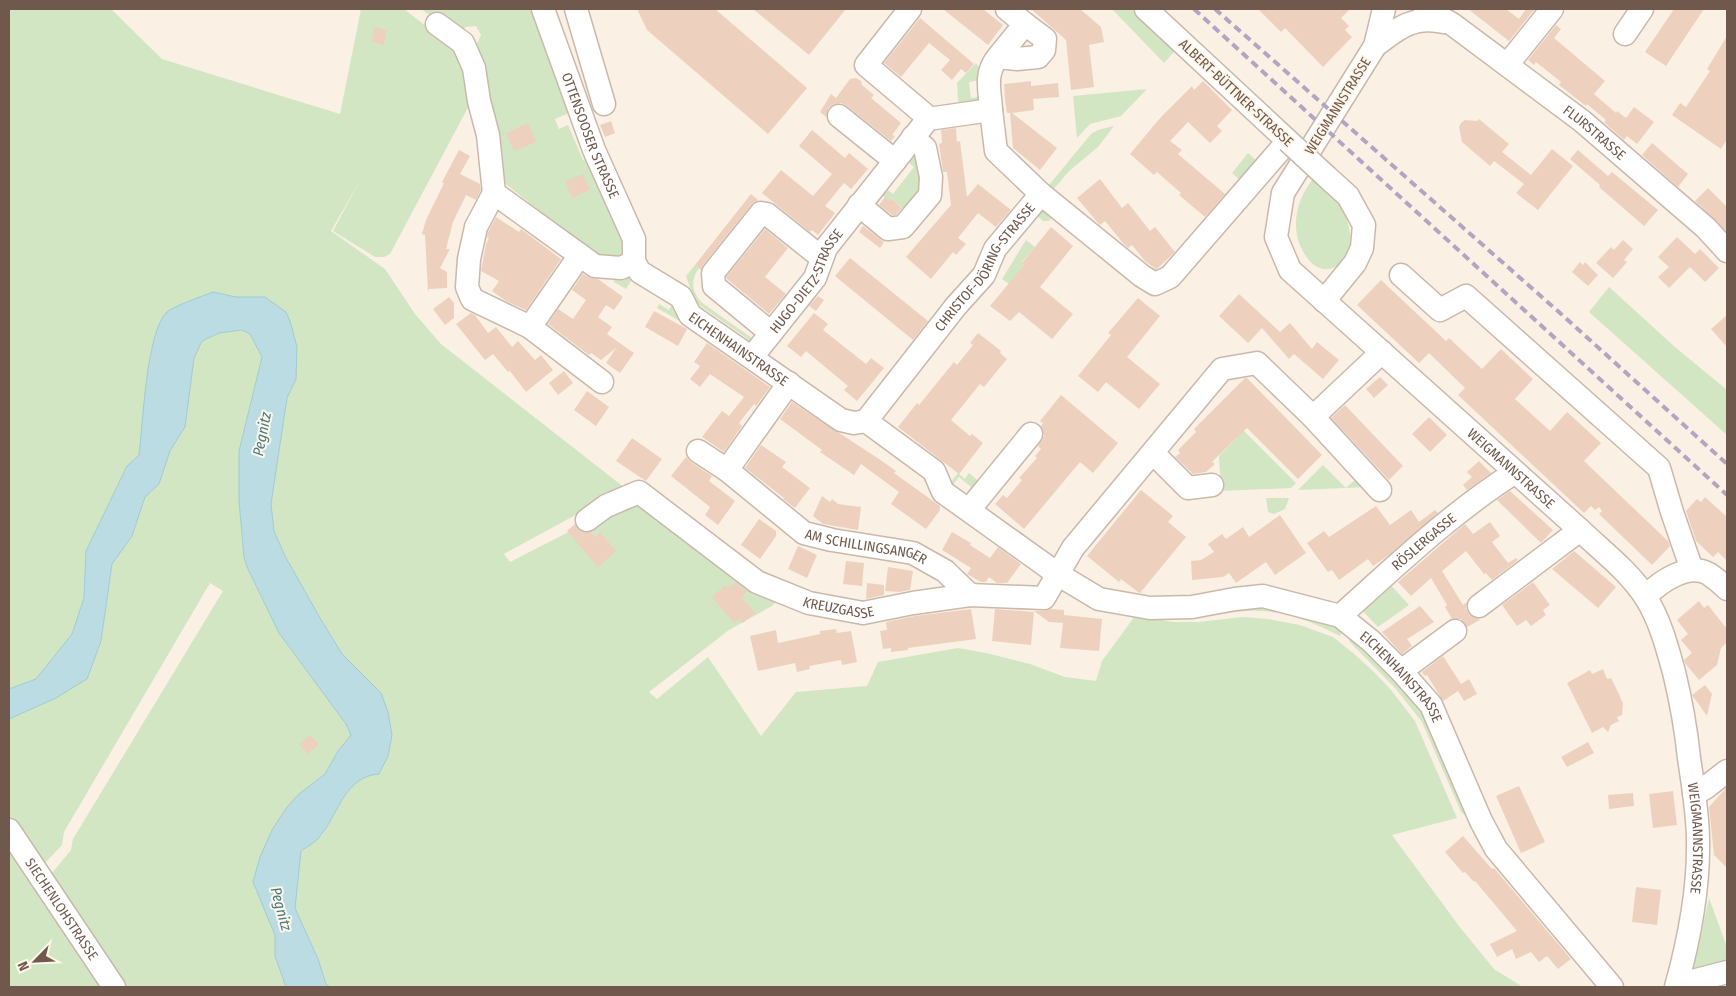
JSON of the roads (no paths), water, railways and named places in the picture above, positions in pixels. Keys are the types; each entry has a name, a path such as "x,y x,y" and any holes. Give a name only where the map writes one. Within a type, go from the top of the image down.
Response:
{"street":[{"name":"OTTENSOOSER STRASSE","path":"543,9 594,150 634,239 634,262"},
{"path":"576,9 604,104"},
{"path":"910,9 866,65 930,119 991,110"},
{"path":"998,57 1016,59 1038,57 1044,50 1045,39 1007,9"},
{"name":"ALBERT-BÜTTNER-STRASSE","path":"1146,9 1348,196 1364,225 1362,248 1355,263 1324,301"},
{"name":"FLURSTRASSE","path":"1425,9 1452,24 1582,121 1706,228 1727,251"},
{"path":"1507,65 1552,9"},
{"path":"1625,34 1642,9"},
{"name":"WEIGMANNSTRASSE","path":"1384,10 1376,46 1283,193 1276,236 1290,270 1580,530 1624,571 1646,596 1668,650 1682,703 1698,841 1696,886 1688,941 1677,986"},
{"name":"FLURSTRASSE","path":"1376,46 1396,30 1416,20 1436,20 1452,24"},
{"path":"436,24 463,43 474,68 479,101 488,136 494,194 476,227 469,259 468,287 472,299 530,327 602,382"},
{"path":"1025,24 991,66 988,74 991,110 996,151 1041,194"},
{"path":"839,116 894,161"},
{"name":"HUGO-DIETZ-STRASSE","path":"752,357 815,278 826,248 894,161 928,119 930,119"},
{"path":"860,205 888,229 903,227 930,195 931,177 925,148 913,138"},
{"name":"CHRISTOF-DÖRING-STRASSE","path":"866,421 956,306 984,275 995,249 1041,194 1142,276 1155,284 1170,277 1288,141"},
{"path":"494,194 595,266 621,268 634,262"},
{"path":"771,333 714,286 713,273 761,213 767,214 822,258"},
{"path":"530,327 580,256"},
{"name":"EICHENHAINSTRASSE","path":"634,262 640,272 681,297 690,315 841,420 854,423 866,421 934,471 943,492 1059,575 1099,599 1150,608 1192,607 1263,596 1340,616 1371,641 1401,671 1431,706 1480,821 1496,849 1612,987"},
{"path":"1401,275 1440,310 1466,296 1659,468 1692,570"},
{"path":"1312,417 1382,352"},
{"path":"1059,575 1073,548 1222,369 1257,363 1312,417 1380,490"},
{"path":"727,470 789,383"},
{"path":"969,510 1031,434"},
{"name":"AM SCHILLINGSANGER","path":"698,452 727,470 804,532 832,540 913,553 946,571 970,596"},
{"path":"1153,453 1188,488 1212,485"},
{"name":"RÖSLERGASSE","path":"1340,616 1440,529 1514,472"},
{"name":"KREUZGASSE","path":"587,520 606,506 639,492 757,582 810,603 863,613 913,603 970,596 1044,598 1059,575"},
{"path":"1480,606 1580,530"},
{"path":"1646,596 1658,585 1674,576 1692,570 1708,573 1727,589"},
{"path":"1401,671 1454,631"},
{"path":"1694,794 1727,772"},
{"name":"SIECHENLOHSTRASSE","path":"9,830 114,987"},
{"path":"1677,986 1727,972"}],"water":[{"name":"Pegnitz","path":"213,292 236,297 265,297 286,312 290,321 297,347 296,379 287,398 271,504 274,531 285,556 342,654 381,693 388,712 392,735 388,756 379,774 368,776 351,788 344,796 320,837 301,851 295,908 318,959 326,984 330,987 286,987 275,956 275,935 253,882 260,857 272,830 287,807 299,794 325,774 338,751 351,735 346,724 279,633 244,557 239,501 239,451 262,357 250,334 242,330 219,333 202,341 194,358 185,427 170,451 159,484 145,497 132,536 112,564 101,641 87,679 56,698 9,719 9,689 36,679 72,634 84,598 86,551 127,466 139,455 150,358 154,338 160,323 167,312"}],"railway":[{"path":"1194,9 1727,495"},
{"path":"1215,9 1560,313 1727,464"}]}
